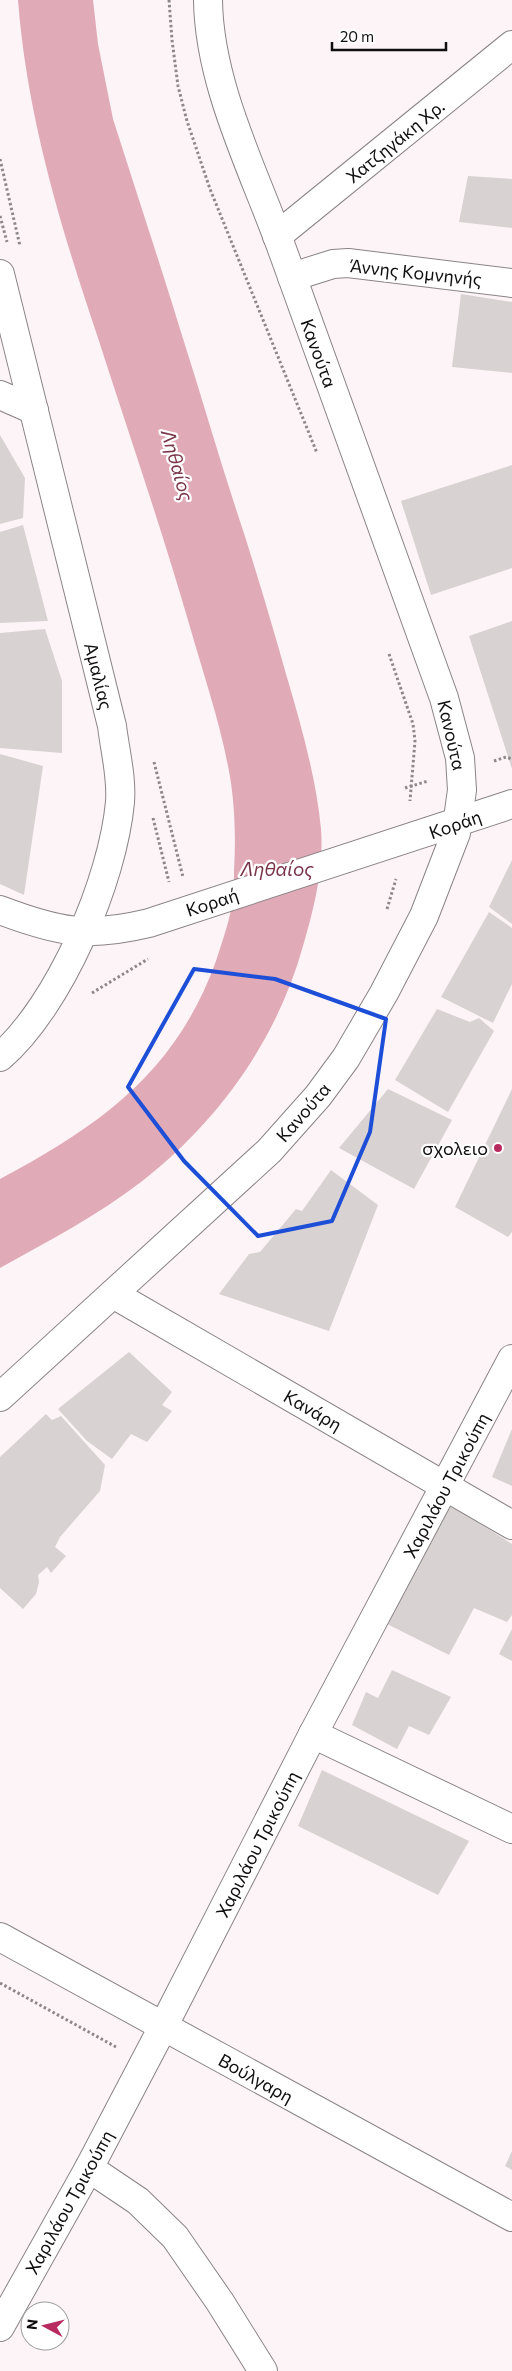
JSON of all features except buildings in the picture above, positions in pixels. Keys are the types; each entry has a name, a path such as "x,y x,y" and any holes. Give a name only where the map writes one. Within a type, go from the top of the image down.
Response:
{"street":[{"name":"Κανούτα","path":"0,1397 269,1151 334,1076 384,993 424,916 450,854 458,823 462,778 456,738 444,698 222,86 214,55 208,0"},
{"name":"Χατζηγάκη Χρ.","path":"277,236 512,45"},
{"name":"Άννης Κομνηνής","path":"292,277 333,264 348,263 512,283"},
{"name":"Αμαλίας","path":"0,274 112,726 120,777 117,825 108,860 82,932 59,982 46,1003 25,1031 0,1057"},
{"path":"0,395 34,410"},
{"name":"Κοράη","path":"394,844 512,804"},
{"name":"Κοραή","path":"0,910 47,927 82,932 126,928 394,844"},
{"name":"Κανάρη","path":"114,1294 512,1525"},
{"name":"Χαριλάου Τρικούπη","path":"0,2327 89,2168 313,1734 512,1359"},
{"path":"313,1734 512,1829"},
{"name":"Βούλγαρη","path":"0,1937 512,2217"},
{"path":"89,2168 138,2201 175,2238 220,2302 262,2371"}],"path":[{"path":"170,0 173,49 178,86 186,121 210,189 318,456"},
{"path":"386,914 394,844 415,741 413,724 387,648"},
{"path":"87,996 150,957"},
{"path":"0,1983 144,2063"}],"highlighted area":[{"path":"194,969 275,979 386,1019 370,1132 332,1221 258,1236 184,1161 128,1087"}],"water":[{"name":"Ληθαίος","path":"18,0 93,0 98,44 113,119 255,567 280,653 312,771 319,810 322,844 320,874 314,903 292,981 278,1014 261,1046 219,1106 195,1133 141,1182 90,1217 0,1268 0,1179 71,1138 102,1116 131,1091 157,1065 180,1034 199,1000 216,961 229,918 234,892 235,845 234,805 224,748 215,713 168,554 71,255 48,172 29,87"}],"place":[{"name":"σχολειο","path":"498,1148"}]}
